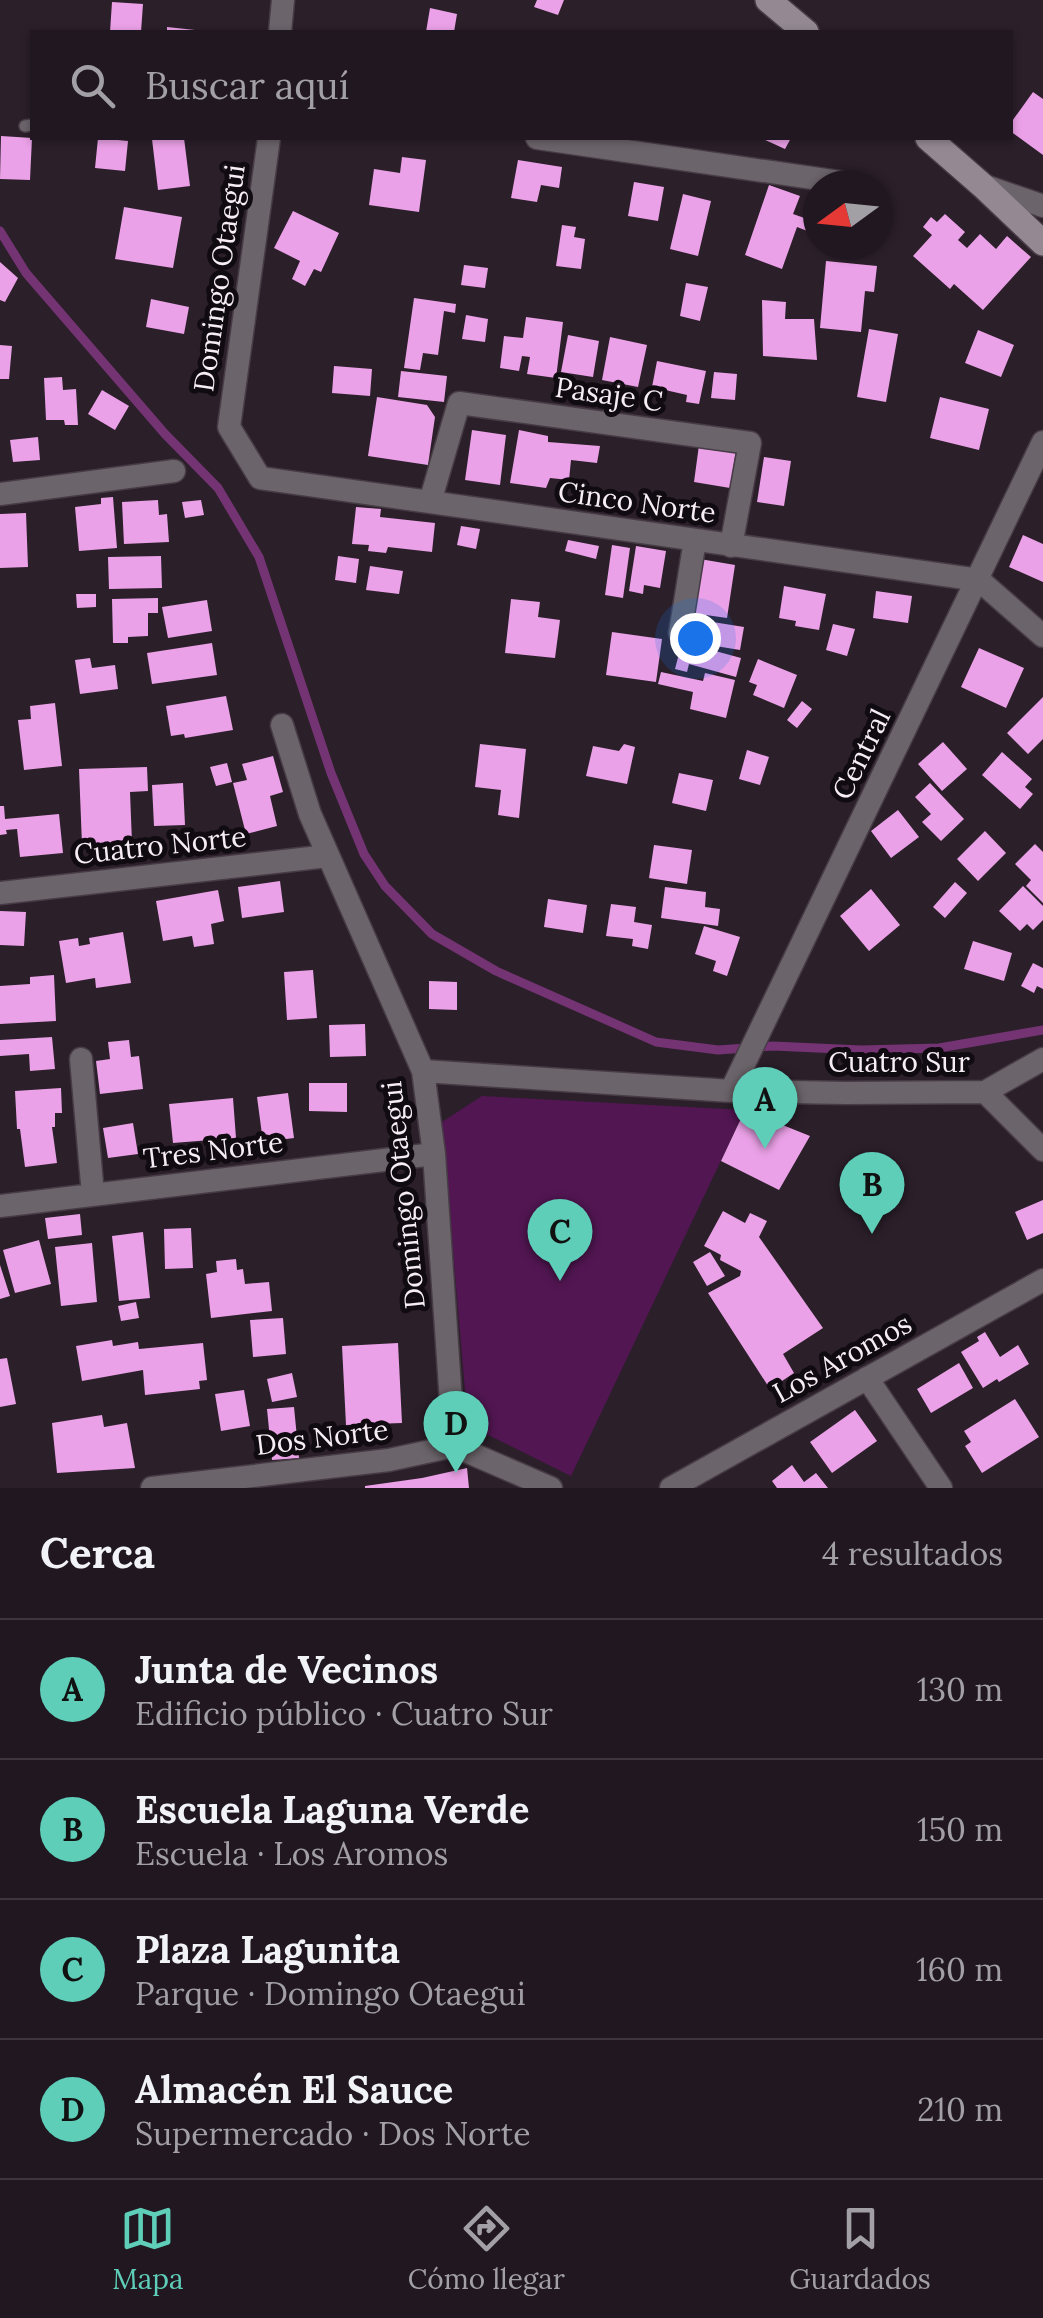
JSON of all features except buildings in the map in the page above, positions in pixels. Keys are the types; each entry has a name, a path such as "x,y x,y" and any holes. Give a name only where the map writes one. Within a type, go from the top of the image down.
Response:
{"main road":[{"path":"768,0 804,30"},
{"path":"930,140 1043,243"}],"street":[{"path":"280,30 283,0"},
{"name":"Domingo Otaegui","path":"230,427 268,140"},
{"path":"551,140 803,177"},
{"path":"983,186 1043,206"},
{"name":"Pasaje C","path":"430,502 458,403 750,443 731,546"},
{"name":"Cinco Norte","path":"230,427 260,478 979,580"},
{"name":"Central","path":"732,1090 1043,442"},
{"path":"0,494 174,471"},
{"path":"680,632 695,540"},
{"path":"979,580 1043,636"},
{"name":"Domingo Otaegui","path":"282,725 310,814 424,1071 434,1154 454,1446"},
{"name":"Cuatro Norte","path":"0,893 328,856"},
{"path":"81,1059 93,1195"},
{"path":"985,1092 1043,1059"},
{"path":"424,1071 732,1090"},
{"name":"Cuatro Sur","path":"732,1090 985,1092 1043,1150"},
{"name":"Tres Norte","path":"0,1206 434,1154"},
{"name":"Los Aromos","path":"671,1488 1043,1280"},
{"path":"868,1378 941,1488"},
{"path":"454,1446 545,1487"},
{"name":"Dos Norte","path":"152,1488 388,1460 454,1446"}],"shaded area":[{"path":"482,1096 745,1110 571,1476 480,1431 466,1402 442,1122"}],"waterway":[{"path":"0,231 26,273 165,434 218,488 259,557 331,773 364,854 385,886 432,934 496,971 656,1042 718,1050 773,1046 939,1048 1043,1030"}],"place":[{"name":"Junta de Vecinos","path":"765,1149"},
{"name":"Escuela Laguna Verde","path":"872,1234"},
{"name":"Plaza Lagunita","path":"560,1281"},
{"name":"Almacén El Sauce","path":"456,1473"}]}
